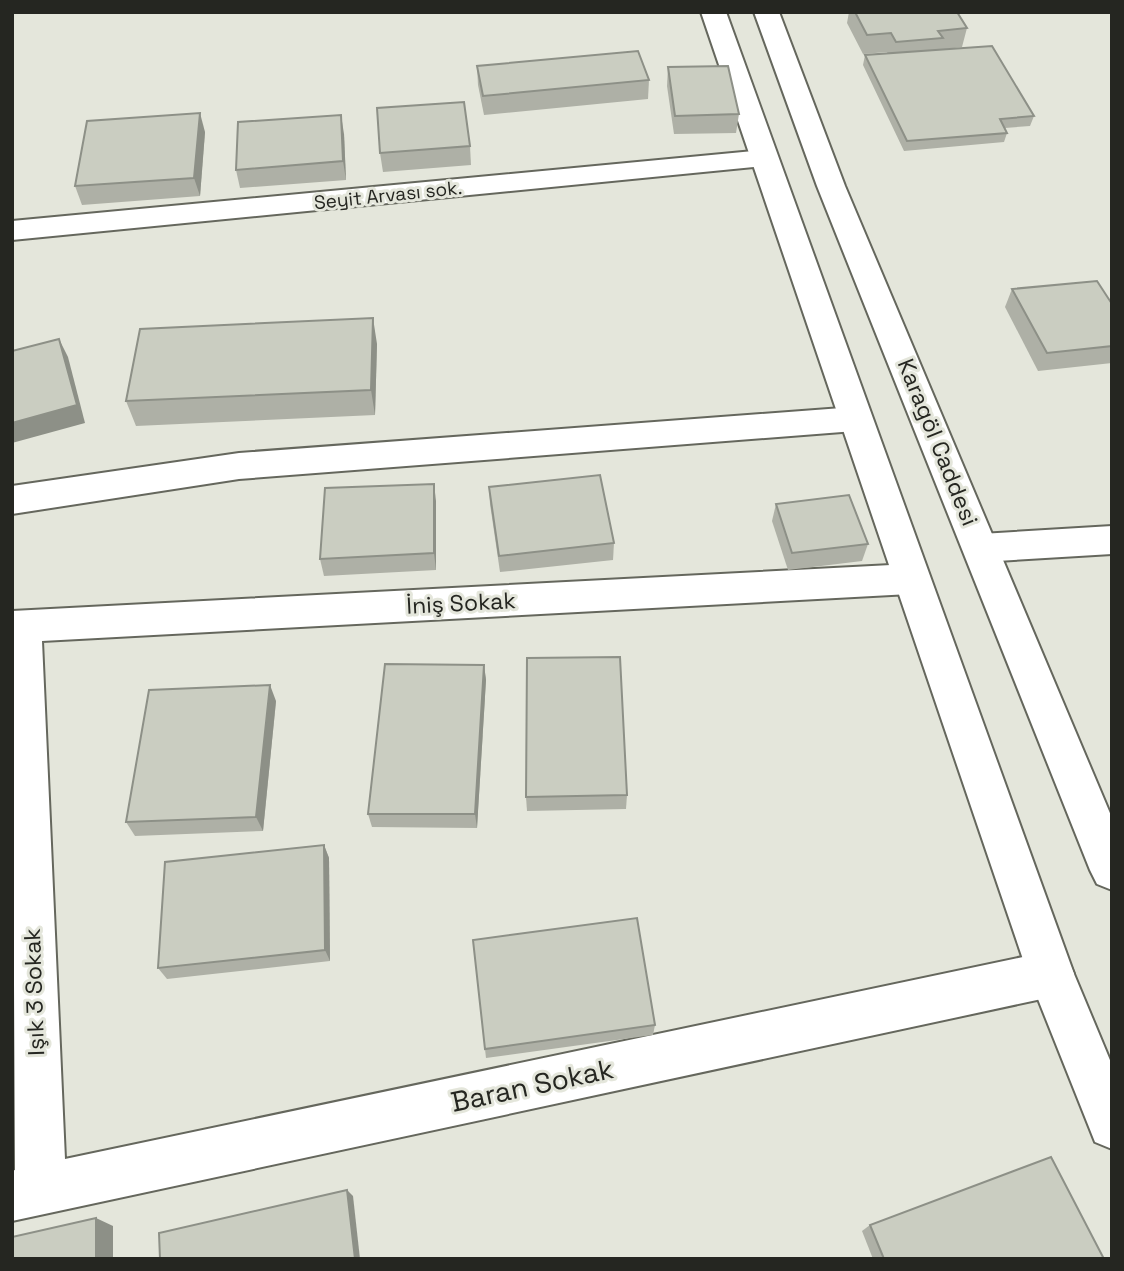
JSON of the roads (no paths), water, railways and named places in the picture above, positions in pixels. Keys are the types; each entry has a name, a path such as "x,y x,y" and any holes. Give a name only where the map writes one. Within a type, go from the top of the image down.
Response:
{"street":[{"path":"713,12 1051,974 1112,1125"},
{"name":"Karagöl Caddesi","path":"766,12 831,186 1112,870"},
{"name":"Seyit Arvası sok.","path":"12,231 764,159"},
{"path":"12,500 239,466 855,419"},
{"path":"981,548 1112,540"},
{"name":"İniş Sokak","path":"17,627 910,579"},
{"name":"Işık 3 Sokak","path":"17,627 27,1193"},
{"name":"Baran Sokak","path":"27,1193 1051,974"}]}
